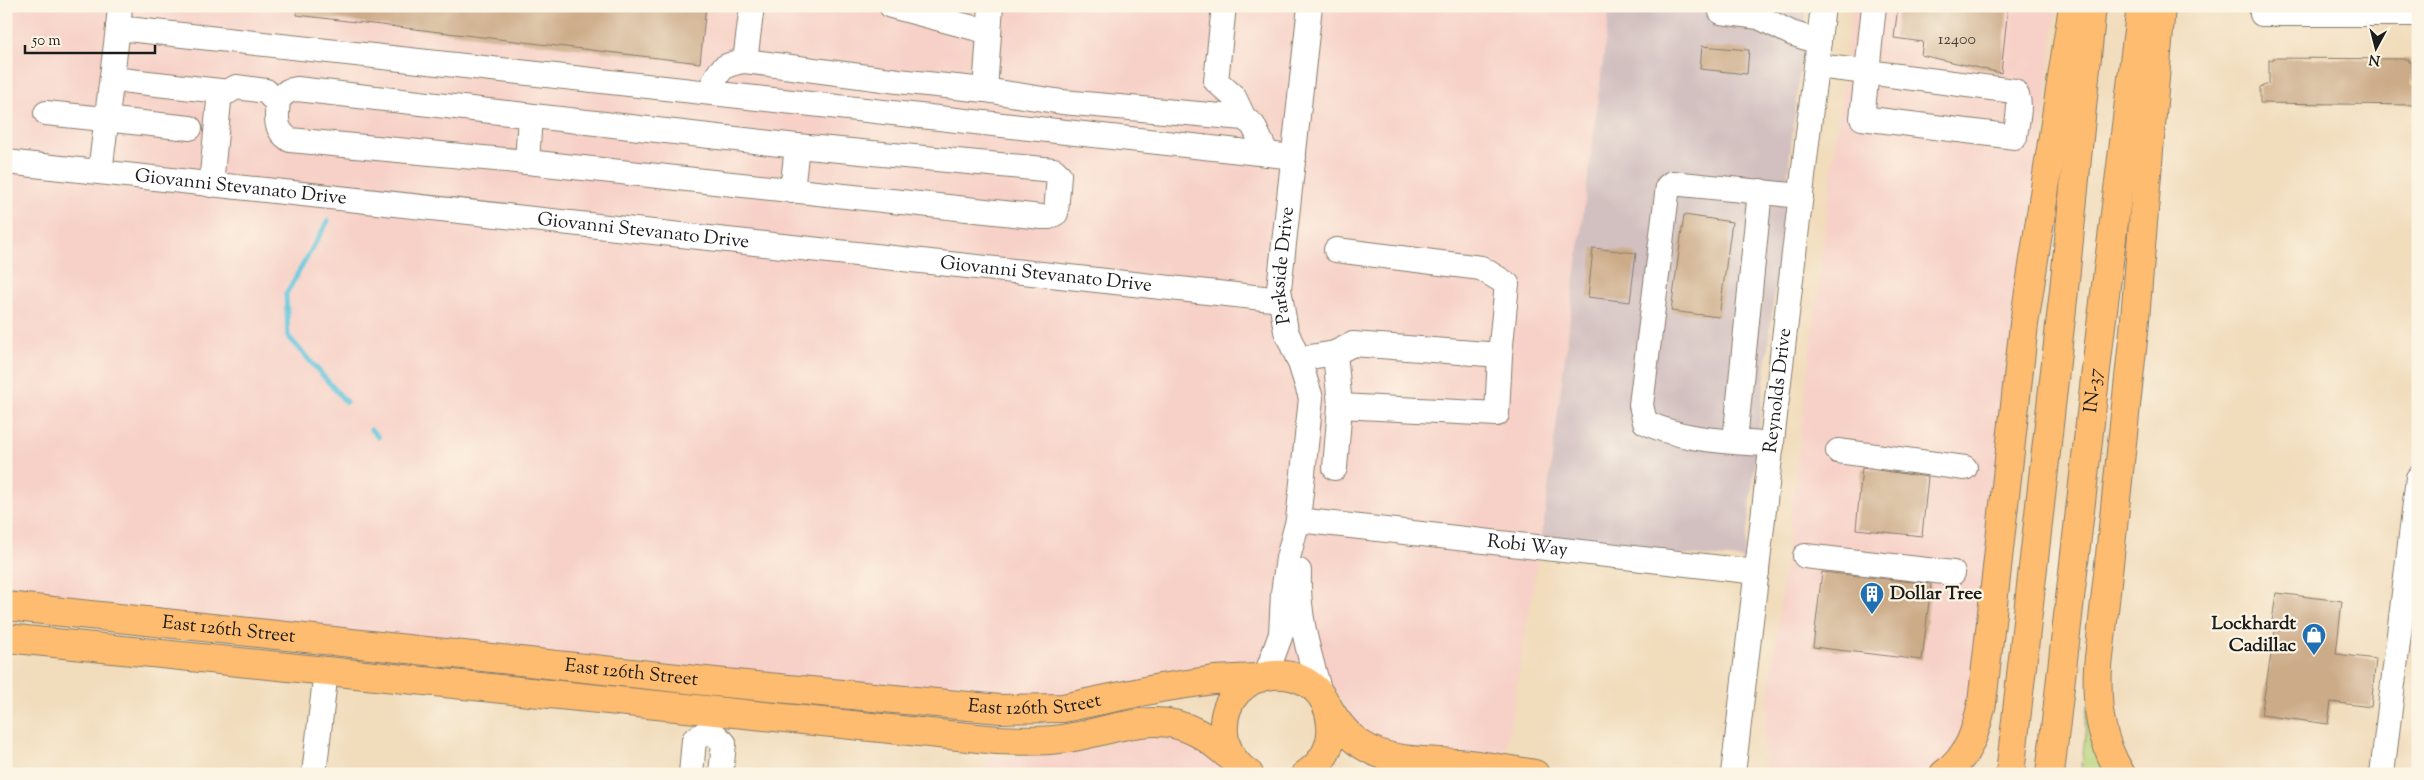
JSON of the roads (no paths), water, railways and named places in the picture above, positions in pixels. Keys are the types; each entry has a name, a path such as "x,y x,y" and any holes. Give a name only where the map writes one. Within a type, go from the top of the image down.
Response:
{"main road":[{"path":"1944,774 1957,763 1969,748 1975,733 1982,703 2024,324 2073,6"},
{"path":"2010,774 2064,290 2092,6"},
{"name":"IN-37","path":"2050,774 2101,326 2141,6"},
{"path":"2121,774 2107,747 2100,723 2096,691 2134,331 2161,6"},
{"name":"East 126th Street","path":"6,606 715,682 970,707 1032,710 1096,703 1193,683 1282,674 1297,678 1310,685 1324,701"},
{"name":"East 126th Street","path":"6,638 326,671 711,720 997,740 1061,740 1129,723 1161,721 1179,725 1200,734 1242,769"},
{"path":"1242,769 1224,736 1226,712 1237,692 1261,677"},
{"path":"1306,774 1320,762 1330,740 1331,717 1324,701"},
{"path":"1324,701 1352,739 1379,755 1400,760 1472,764 1535,774"}],"street":[{"path":"745,61 752,6"},
{"path":"890,6 989,32"},
{"path":"985,90 991,6"},
{"path":"1224,6 1216,81 1234,97 1244,118 1253,125 1268,154"},
{"name":"Parkside Drive","path":"1310,6 1279,289 1286,331 1311,398 1298,520 1299,610 1304,639 1324,701"},
{"name":"Reynolds Drive","path":"1733,774 1824,6"},
{"path":"1817,66 1867,72 2014,91 2018,95 2019,103 2015,138 1862,118 1867,72 1874,6"},
{"path":"2262,6 2262,14 2418,14"},
{"path":"1721,12 1759,17 1791,33 1819,42"},
{"path":"100,172 119,17 708,92 1294,157"},
{"path":"708,92 719,70 728,64 745,61 888,80 985,90 1062,102 1244,118"},
{"path":"112,79 224,92 234,100 264,103 288,91 297,88 797,146 1054,170 1059,175 1056,213 1050,217 1042,217 527,162 290,140 281,134 276,125 275,98"},
{"path":"211,185 224,92"},
{"path":"46,113 190,128"},
{"path":"527,162 530,116"},
{"path":"792,190 797,146"},
{"name":"Giovanni Stevanato Drive","path":"6,162 1281,300"},
{"path":"1772,445 1661,430 1644,422 1641,405 1668,186 1676,181 1801,196"},
{"path":"1735,441 1760,190"},
{"path":"1336,250 1481,268 1507,284 1500,355 1497,414 1340,406"},
{"path":"1298,359 1335,354 1353,344 1500,355"},
{"path":"1334,468 1340,406 1335,354"},
{"path":"1838,451 1965,468"},
{"path":"2382,774 2418,478"},
{"name":"Parkside Drive","path":"1261,677 1281,634 1288,558 1298,520"},
{"name":"Robi Way","path":"1298,520 1757,572"},
{"path":"1805,556 1953,574"},
{"path":"314,774 326,671"},
{"path":"691,774 694,740 711,720 715,682"},
{"path":"711,720 724,743 721,774"}],"waterway":[{"path":"328,221 286,294 288,336 346,402"},
{"path":"371,430 378,437"}],"place":[{"name":"Dollar Tree","path":"1872,615"},
{"name":"Lockhardt Cadillac","path":"2314,656"}]}
